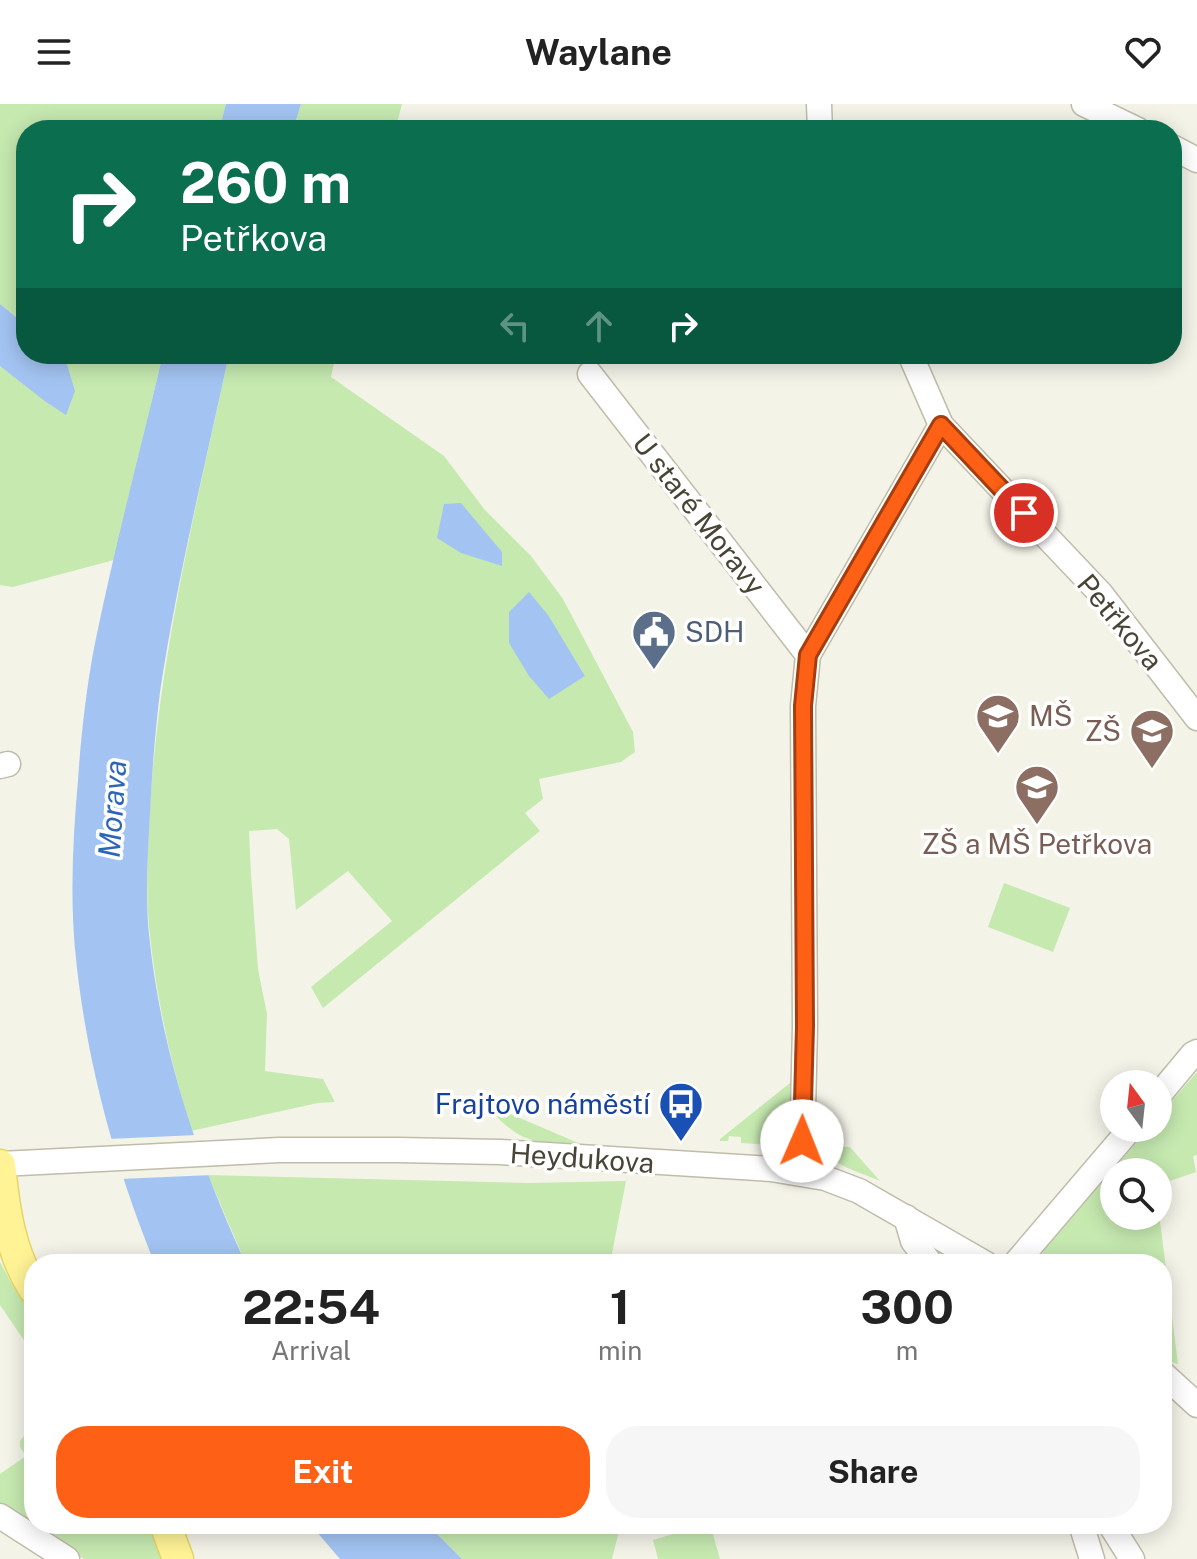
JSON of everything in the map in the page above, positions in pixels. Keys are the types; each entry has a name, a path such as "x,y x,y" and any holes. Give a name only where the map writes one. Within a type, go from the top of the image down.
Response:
{"main road":[{"path":"0,1165 7,1217 14,1248 24,1272"},
{"path":"169,1534 178,1559"}],"street":[{"path":"1084,104 1117,120"},
{"name":"Petřkova","path":"914,364 941,425 1101,594 1197,718"},
{"name":"U staré Moravy","path":"590,374 808,655"},
{"path":"800,1173 805,1026 803,706 808,655 941,425"},
{"path":"1172,1080 1195,1053 1192,1045 1197,1028"},
{"path":"1024,1254 1119,1142"},
{"name":"Heydukova","path":"0,1165 322,1149 500,1152 771,1169 825,1178 846,1186 969,1254"},
{"path":"906,1217 909,1233 923,1254"},
{"path":"1172,1382 1197,1405"},
{"path":"0,1516 24,1531"},
{"path":"28,1534 67,1559"},
{"path":"1084,1534 1092,1559"},
{"path":"1116,1534 1132,1559"}],"green space":[{"path":"0,104 226,104 222,120 16,120 16,317 0,304"},
{"path":"301,104 402,104 398,120 296,120"},
{"path":"50,364 161,364 114,560 13,587 0,585 0,366 17,377"},
{"path":"227,364 334,364 331,377 444,456 485,510 531,556 563,599 633,732 635,752 621,762 539,779 543,799 525,813 540,831 323,1008 311,987 392,921 348,871 296,910 289,839 277,829 249,831 258,969 267,1014 265,1071 323,1079 335,1102 191,1131 161,1010 148,920 147,888 155,750 181,580","holes":["510,643 567,647 585,676"]},
{"path":"1004,883 1070,908 1053,952 988,927"},
{"path":"1197,1072 1197,1155 1193,1156 1196,1172 1172,1180 1172,1158 1123,1158 1137,1142 1172,1142 1172,1101"},
{"path":"790,1083 787,1133 782,1143 741,1143 741,1137 729,1136 728,1141 720,1141 720,1139"},
{"path":"508,1113 579,1145 534,1141 506,1125 496,1116"},
{"path":"823,1147 850,1147 880,1181 839,1164"},
{"path":"208,1175 529,1183 626,1181 612,1254 242,1254"},
{"path":"1100,1185 1100,1230 1161,1230 1164,1254 1042,1254"},
{"path":"0,1262 24,1300 24,1340 0,1305"},
{"path":"1172,1316 1178,1364 1172,1362"},
{"path":"24,1436 24,1453 20,1447"},
{"path":"24,1457 24,1521 0,1506 0,1474"},
{"path":"44,1534 156,1534 165,1559 84,1559"},
{"path":"437,1534 618,1534 612,1559 462,1559"},
{"path":"673,1534 713,1534 720,1559 658,1559 653,1540"}],"water":[{"path":"226,104 301,104 296,120 222,120"},
{"path":"0,304 16,317 16,364 67,364 75,391 66,415 46,402 0,366"},
{"name":"Morava","path":"161,364 227,364 183,565 160,692 147,889 155,978 172,1062 197,1144 242,1254 151,1254 114,1149 86,1029 75,949 74,843 89,681 110,574"},
{"path":"461,503 502,552 502,566 461,553 437,538 444,504"},
{"path":"529,592 548,615 585,676 549,699 529,676 509,643 509,612"},
{"path":"319,1534 437,1534 462,1559 340,1559"}],"pier":[{"path":"197,1135 212,1175 120,1179 108,1139"}],"place":[{"name":"SDH","path":"654,671"},
{"name":"MŠ","path":"998,755"},
{"name":"ZŠ","path":"1152,770"},
{"name":"ZŠ a MŠ Petřkova","path":"1037,826"},
{"name":"Frajtovo náměstí","path":"681,1143"}],"route":[{"path":"802,1141 805,1026 803,706 808,655 941,425 1024,513"}]}
